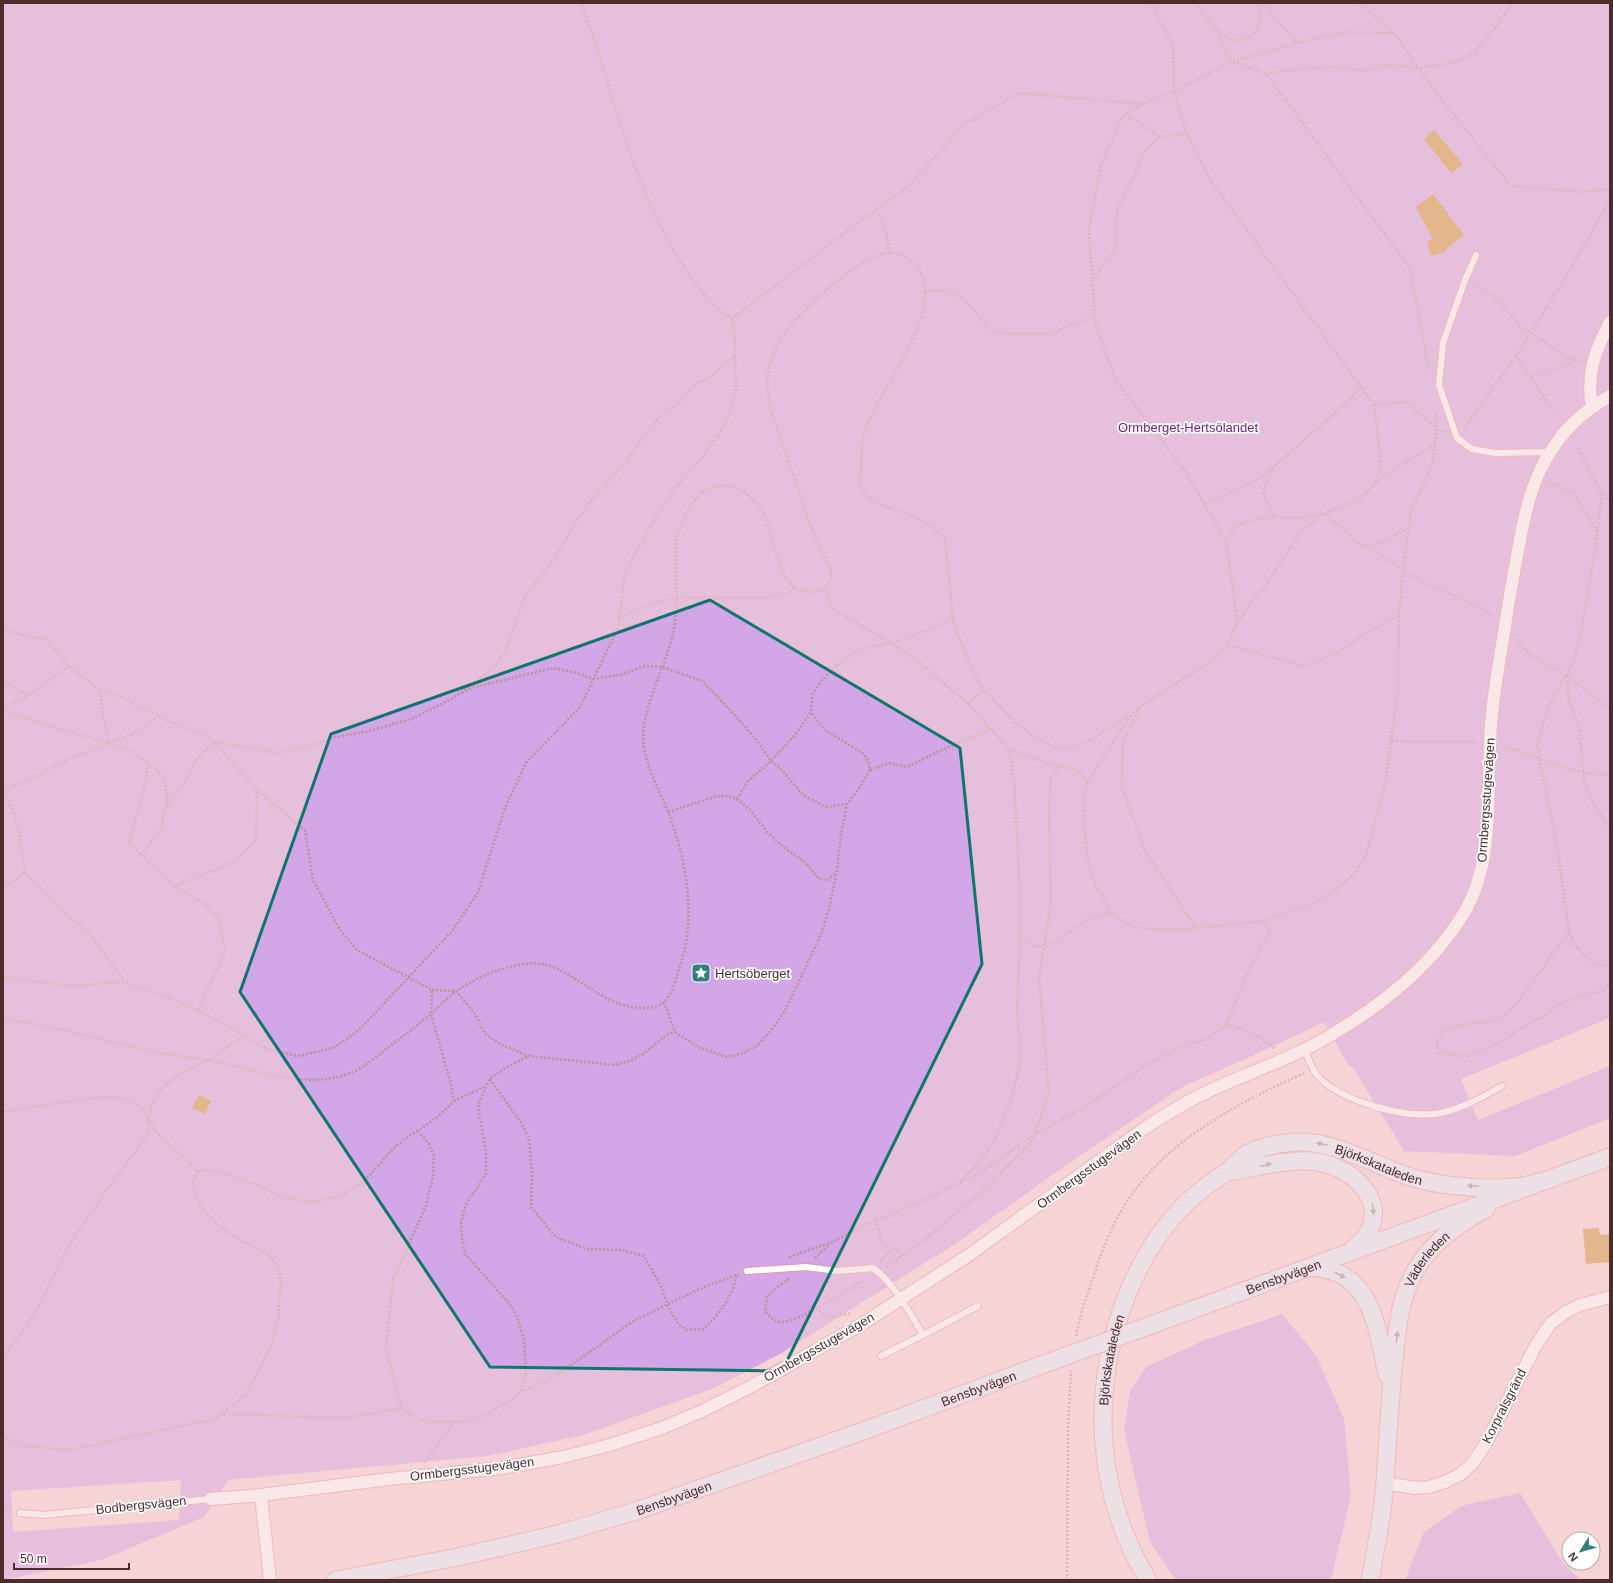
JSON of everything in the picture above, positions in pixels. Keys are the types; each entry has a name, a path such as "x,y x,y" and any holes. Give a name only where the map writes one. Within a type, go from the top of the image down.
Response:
{"main road":[{"name":"Björkskataleden","path":"1148,1580 1128,1541 1118,1517 1109,1481 1102,1419 1103,1398 1106,1364 1118,1318 1134,1277 1150,1248 1175,1214 1188,1201 1214,1180 1228,1172 1245,1155 1280,1144 1308,1142 1330,1146 1409,1176 1440,1183 1503,1188 1517,1187 1539,1182"},
{"name":"Bensbyvägen","path":"336,1580 504,1547 558,1534 639,1510 866,1430 1610,1156"},
{"name":"Björkskataleden","path":"1228,1172 1250,1169 1278,1162 1300,1160 1319,1162 1344,1172 1368,1194 1373,1209 1370,1230 1363,1241 1351,1251"},
{"name":"Väderleden","path":"1370,1580 1385,1483 1391,1390 1399,1317 1412,1276 1421,1261 1454,1229 1483,1211 1539,1182"},
{"name":"Väderleden","path":"1311,1267 1335,1272 1348,1280 1360,1292 1369,1305 1377,1325 1391,1390"}],"street":[{"path":"1592,407 1590,384 1591,371 1593,362 1610,322"},
{"name":"Ormbergsstugevägen","path":"262,1495 416,1476 502,1468 563,1457 610,1445 662,1428 702,1411 752,1386 862,1324 900,1300 970,1255 1139,1132 1166,1115 1203,1094 1286,1058 1331,1036 1410,978 1434,953 1464,913 1475,891 1481,870 1486,844 1490,743 1494,695 1504,628 1525,514 1534,485 1550,452 1562,435 1592,407 1610,396"},
{"name":"Korpralsgränd","path":"1385,1483 1415,1488 1429,1487 1445,1482 1461,1474 1472,1464 1485,1445 1532,1351 1551,1323 1566,1312 1580,1305 1610,1297"},
{"path":"262,1495 270,1580"},
{"name":"Bodbergsvägen","path":"211,1499 262,1495"}],"lane":[{"path":"1476,256 1464,280 1443,343 1439,385 1457,438 1472,449 1496,453 1550,452"},
{"path":"1304,1049 1316,1074 1330,1087 1356,1100 1394,1111 1416,1114 1440,1113 1457,1109 1502,1086"},
{"path":"747,1271 806,1266 837,1271 876,1270 884,1277 923,1335"},
{"path":"881,1356 978,1306"},
{"name":"Bodbergsvägen","path":"20,1513 64,1513 211,1499"}],"path":[{"path":"580,3 604,70 628,149 652,210 675,254 702,292 718,310 732,318"},
{"path":"1150,3 1173,45 1174,92 1187,134 1211,181 1374,405 1381,463 1376,482"},
{"path":"1195,3 1226,39 1238,41 1246,39 1253,34 1261,20 1259,3"},
{"path":"1263,3 1297,43"},
{"path":"1359,3 1394,33 1438,95 1512,186 1581,192 1610,189"},
{"path":"1216,29 1231,62 1266,74 1339,66 1366,71 1385,65 1418,68 1452,64 1473,54 1513,3"},
{"path":"1236,625 1235,604 1226,541 1185,471 1114,377 1095,316 1089,229 1101,165 1123,116 1142,104 1174,92 1231,62 1297,43 1346,32 1394,33"},
{"path":"1266,74 1410,268 1429,374"},
{"path":"732,318 909,186 965,124 1018,93 1142,104"},
{"path":"1123,116 1138,121 1159,137"},
{"path":"1092,282 1104,263 1115,251 1117,210 1133,178 1143,153 1159,137 1187,134"},
{"path":"1374,405 1406,402 1437,429 1457,438 1516,356 1610,201"},
{"path":"877,209 886,230 889,253"},
{"path":"3,1018 58,1028 154,1052 209,1060 259,1072 300,1079 325,1080 349,1073 376,1058 431,1014 456,991 479,978 501,969 523,964 538,963 552,967 570,976 587,988 614,1002 638,1008 652,1008 664,1002 673,988 682,962 687,932 688,893 680,847 668,812 651,775 643,744 644,722 673,632 678,597 676,551 678,531 690,507 699,494 722,485 734,486 749,496 763,511 784,576 794,588 809,593 825,589 831,580 830,567 818,546 773,417 768,396 767,375 780,340 792,324 816,300 852,269 869,259 889,253 900,254 919,270 925,285 925,300 918,327 903,358 869,419 863,439 861,488 871,500 920,519 937,531 945,540 953,619 970,666 984,690 1016,722 1042,742 1060,749 1081,745 1131,715 1141,706 1213,660 1228,645 1236,625 1249,605 1266,585 1301,532 1323,514"},
{"path":"1464,280 1493,296 1508,311 1520,327 1531,332 1567,358 1578,361 1593,362"},
{"path":"925,291 946,290 964,299 989,328 998,333 1050,334 1095,316"},
{"path":"3,978 71,986 124,982 168,997 198,1011 269,1050 299,1056 333,1048 358,1031 453,930 478,892 505,808 526,763 580,707 618,628 625,572 642,539 658,513 677,486 706,452 725,424 736,392 734,330 732,318"},
{"path":"453,698 491,670 505,653 526,594 549,566 587,505 619,470 663,412 679,404 695,386 716,372 735,356"},
{"path":"1516,356 1553,410"},
{"path":"1530,377 1578,361"},
{"path":"1204,504 1259,479 1323,424 1352,397 1361,386"},
{"path":"1131,715 1085,789 1084,825 1090,866 1097,888 1112,913 1125,923 1142,928 1177,930 1264,921 1314,903 1336,890 1355,873 1366,855 1385,785 1398,690 1399,615 1403,569 1411,512 1432,465 1437,429 1435,405"},
{"path":"1226,541 1234,528 1246,521 1275,517 1300,518 1323,514 1361,499 1385,474 1424,452 1436,443"},
{"path":"1578,448 1602,495 1610,501"},
{"path":"1273,467 1263,493 1275,517"},
{"path":"1534,485 1540,489 1555,484 1574,494 1597,531"},
{"path":"1602,495 1582,627 1573,663 1547,708 1537,746 1558,852 1569,932 1574,945 1595,964 1610,966"},
{"path":"1323,514 1340,526 1357,543 1369,546 1420,581 1484,609 1530,655 1567,675 1610,709"},
{"path":"1369,546 1383,542 1409,528"},
{"path":"619,618 654,603 678,597 765,598 788,593 794,588"},
{"path":"825,589 833,609 891,643 918,661 968,704 1009,749 1060,767 1075,769 1088,782"},
{"path":"1228,645 1304,666 1339,652 1362,635 1399,615"},
{"path":"737,799 748,781 771,761 795,735 811,712 812,695 830,670 854,653 873,646 891,643 921,633 953,619"},
{"path":"3,629 26,636 46,639 69,666 101,691 120,696 170,722 203,734 214,742 257,790 305,831 313,880 340,930 357,950 432,990 456,991 475,1014 485,1034 502,1045 529,1056 615,1065 632,1060 643,1054 668,1034 675,1032"},
{"path":"3,709 27,695 69,666"},
{"path":"214,742 277,753 313,746 335,737 366,732 414,718 472,688 553,668 577,673 594,679 620,675 645,666 662,667 702,681 754,737 771,761 779,767 803,795 826,807 848,804"},
{"path":"1567,675 1569,702 1579,727 1584,782 1594,805 1610,828"},
{"path":"3,678 10,686 27,695"},
{"path":"968,704 984,690"},
{"path":"101,691 102,712 109,743"},
{"path":"1141,706 1123,742 1122,786 1144,849 1197,928"},
{"path":"3,709 55,728 109,743 131,751 160,772 165,784 168,804"},
{"path":"811,712 826,730 864,754 870,770"},
{"path":"124,982 90,934 69,916 25,872 20,841 10,801 3,791 35,777 69,759 143,730 158,716"},
{"path":"664,1002 675,1032 698,1047 727,1056 744,1053 759,1044 773,1028 786,1009 822,932 837,872 841,836 848,804 860,788 870,770 888,763 907,767 950,746 991,730"},
{"path":"141,855 161,829 164,812 168,804 184,784 196,760 214,742"},
{"path":"958,1184 972,1170 994,1142 1010,1103 1021,1060 1017,1007 1020,941 1019,871 1014,782 1009,749"},
{"path":"148,763 145,784 129,843 174,886 202,902 218,917 225,951 198,1011"},
{"path":"832,1242 806,1266 777,1287 767,1297 765,1310 772,1320 782,1322 816,1308 832,1300 876,1270 905,1255 977,1196 1029,1145 1035,1134 1049,1092 1039,977 1051,903 1049,811 1052,778 1060,767"},
{"path":"174,886 235,861 256,839 257,790"},
{"path":"668,812 717,796 728,796 737,799 750,810 768,833 787,850 804,862 819,879 828,880 837,872"},
{"path":"3,889 25,872"},
{"path":"1020,941 1044,948 1062,938 1086,920 1112,913"},
{"path":"782,1259 832,1242 875,1220 889,1216 978,1174 1035,1134 1083,1108 1151,1062 1176,1049 1204,1040 1225,1028 1251,966 1270,932 1264,921"},
{"path":"1569,932 1512,1010 1494,1021 1461,1025 1444,1031 1436,1044 1440,1052 1465,1057 1499,1043 1531,1022 1548,1014 1558,1006 1576,998 1604,990 1610,983"},
{"path":"432,990 431,1014 451,1084 454,1101"},
{"path":"1227,1024 1253,1033 1274,1047 1286,1058"},
{"path":"3,1358 34,1315 70,1243 146,1137 149,1128 151,1108 160,1090 179,1074 209,1060 243,1036"},
{"path":"520,1392 526,1374 526,1362 524,1341 517,1316 508,1302 465,1254 461,1224 465,1207 486,1173 486,1152 479,1103 490,1078 507,1067 529,1056"},
{"path":"490,1078 520,1121 529,1138 532,1176 531,1207 556,1237 587,1249 622,1250 644,1256 662,1288 668,1306 679,1325 687,1330 704,1329 723,1309 732,1293 737,1274"},
{"path":"3,1112 73,1101 114,1097 129,1100 141,1106 156,1132 198,1171 208,1170 225,1174 281,1196 308,1202 327,1200 344,1194 361,1182 400,1142 430,1122 454,1101 487,1086"},
{"path":"418,1131 429,1144 434,1156 433,1177 426,1206 393,1280 386,1350 402,1408 411,1415 426,1422 470,1421 488,1414 513,1399 520,1392 557,1375 635,1320 668,1306 704,1287 747,1271"},
{"path":"3,1436 22,1446 69,1450 215,1419 244,1396 271,1346 278,1319 281,1285 279,1270 272,1258 235,1237 215,1223 201,1207 195,1193 193,1181 198,1171"},
{"path":"875,1220 883,1244 905,1255"},
{"path":"876,1270 893,1249"},
{"path":"816,1308 829,1318 852,1313 859,1309"},
{"path":"223,1414 344,1418 402,1408"},
{"path":"416,1476 437,1444 455,1422"}],"highlighted area":[{"path":"710,600 960,748 982,964 782,1371 490,1367 240,992 331,734"}],"green space":[{"name":"Ormberget-Hertsölandet","path":"3,3 1610,3 1610,1018 1461,1079 1478,1120 1610,1066 1610,1118 1515,1156 1404,1151 1354,1069 1347,1063 1324,1022 1177,1090 1075,1159 955,1244 780,1354 712,1389 583,1435 488,1456 228,1480 205,1516 181,1527 101,1560 3,1580","holes":["181,1480 179,1520 13,1532 11,1491"]},
{"path":"1282,1314 1316,1355 1344,1419 1351,1496 1332,1575 1329,1580 1176,1580 1150,1542 1124,1430 1130,1392 1146,1367 1205,1340"},
{"path":"1520,1493 1561,1560 1561,1571 1571,1571 1581,1580 1405,1580 1424,1532 1461,1506"}],"building":[{"path":"1434,130 1463,164 1451,173 1424,139"},
{"path":"1433,194 1464,235 1445,250 1446,252 1431,256 1427,241 1433,239 1416,207"},
{"path":"199,1095 211,1101 205,1114 192,1108"},
{"path":"1599,1228 1600,1235 1610,1234 1610,1262 1586,1264 1583,1229"}],"place":[{"name":"Hertsöberget","path":"701,973"}]}
